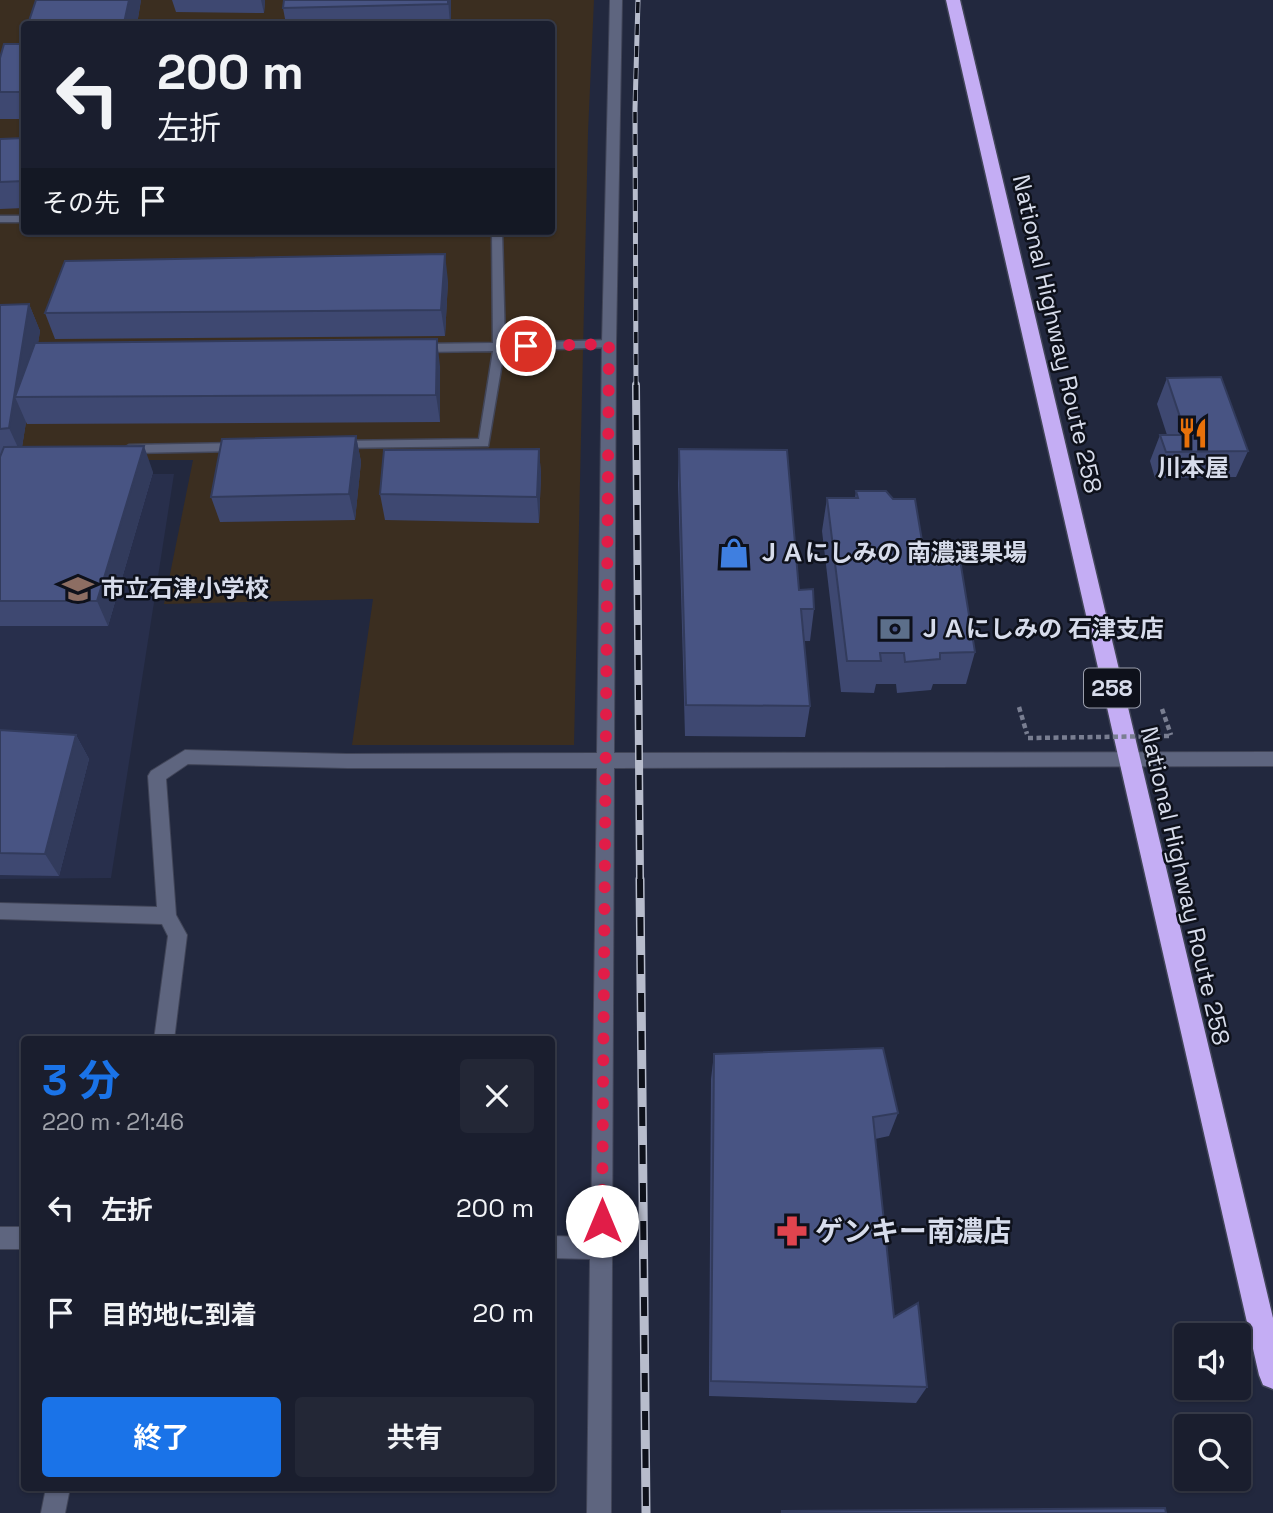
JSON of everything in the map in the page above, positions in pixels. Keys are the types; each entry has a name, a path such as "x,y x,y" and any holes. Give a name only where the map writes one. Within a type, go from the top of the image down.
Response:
{"highway":[{"name":"National Highway Route 258","path":"953,0 1273,1375"}],"street":[{"path":"599,1513 609,344 615,0"},
{"path":"165,1036 178,935 167,916 157,776 185,757 348,761 1273,759"},
{"path":"0,911 167,916"},
{"path":"0,1238 21,1238"},
{"path":"555,1247 602,1248"},
{"path":"53,1513 57,1491"}],"lane":[{"path":"0,219 21,219"},
{"path":"327,446 484,443 499,347 497,235"},
{"path":"401,348 609,344"},
{"path":"111,449 246,447"}],"path":[{"path":"1018,707 1028,738 1171,736 1162,709"}],"shaded area":[{"path":"0,0 594,0 588,132 574,745 352,745 373,599 164,604 193,460 0,460"},
{"name":"市立石津小学校","path":"0,474 174,474 111,878 0,879"}],"building":[{"path":"36,0 129,0 124,21 29,21"},
{"path":"284,0 448,0 448,4 283,8"},
{"path":"4,44 21,44 21,92 0,92 0,58"},
{"path":"21,138 21,181 0,182 0,139"},
{"path":"445,254 441,310 45,313 65,261"},
{"path":"29,304 9,428 0,429 0,305"},
{"path":"437,339 436,395 15,397 35,343"},
{"path":"1221,377 1248,451 1166,452 1160,435 1186,435 1167,378"},
{"path":"356,436 349,494 211,497 222,439"},
{"path":"144,446 97,601 0,601 0,457 4,447"},
{"path":"539,449 537,497 380,494 384,450"},
{"name":"ＪＡにしみの 南濃選果場","path":"679,449 787,450 799,590 813,589 814,609 801,609 810,706 686,705"},
{"name":"ＪＡにしみの 石津支店","path":"856,491 886,491 893,499 915,499 922,541 957,541 975,652 940,653 940,659 905,662 904,653 880,653 881,661 847,661 827,498 858,498"},
{"path":"0,730 76,735 45,854 0,853"},
{"name":"ゲンキー南濃店","path":"883,1048 898,1113 873,1117 894,1317 918,1303 927,1387 711,1381 714,1054"},
{"path":"1165,1508 1166,1513 782,1513 782,1511"}],"railway":[{"path":"636,387 635,109 638,0"},
{"path":"636,385 640,881"},
{"path":"640,879 646,1513"}],"place":[{"name":"川本屋","path":"1193,433"},
{"name":"ＪＡにしみの 南濃選果場","path":"734,553"},
{"name":"市立石津小学校","path":"78,589"},
{"name":"ＪＡにしみの 石津支店","path":"895,629"},
{"name":"ゲンキー南濃店","path":"792,1231"}],"route":[{"path":"526,346 609,344 602,1221"}]}
